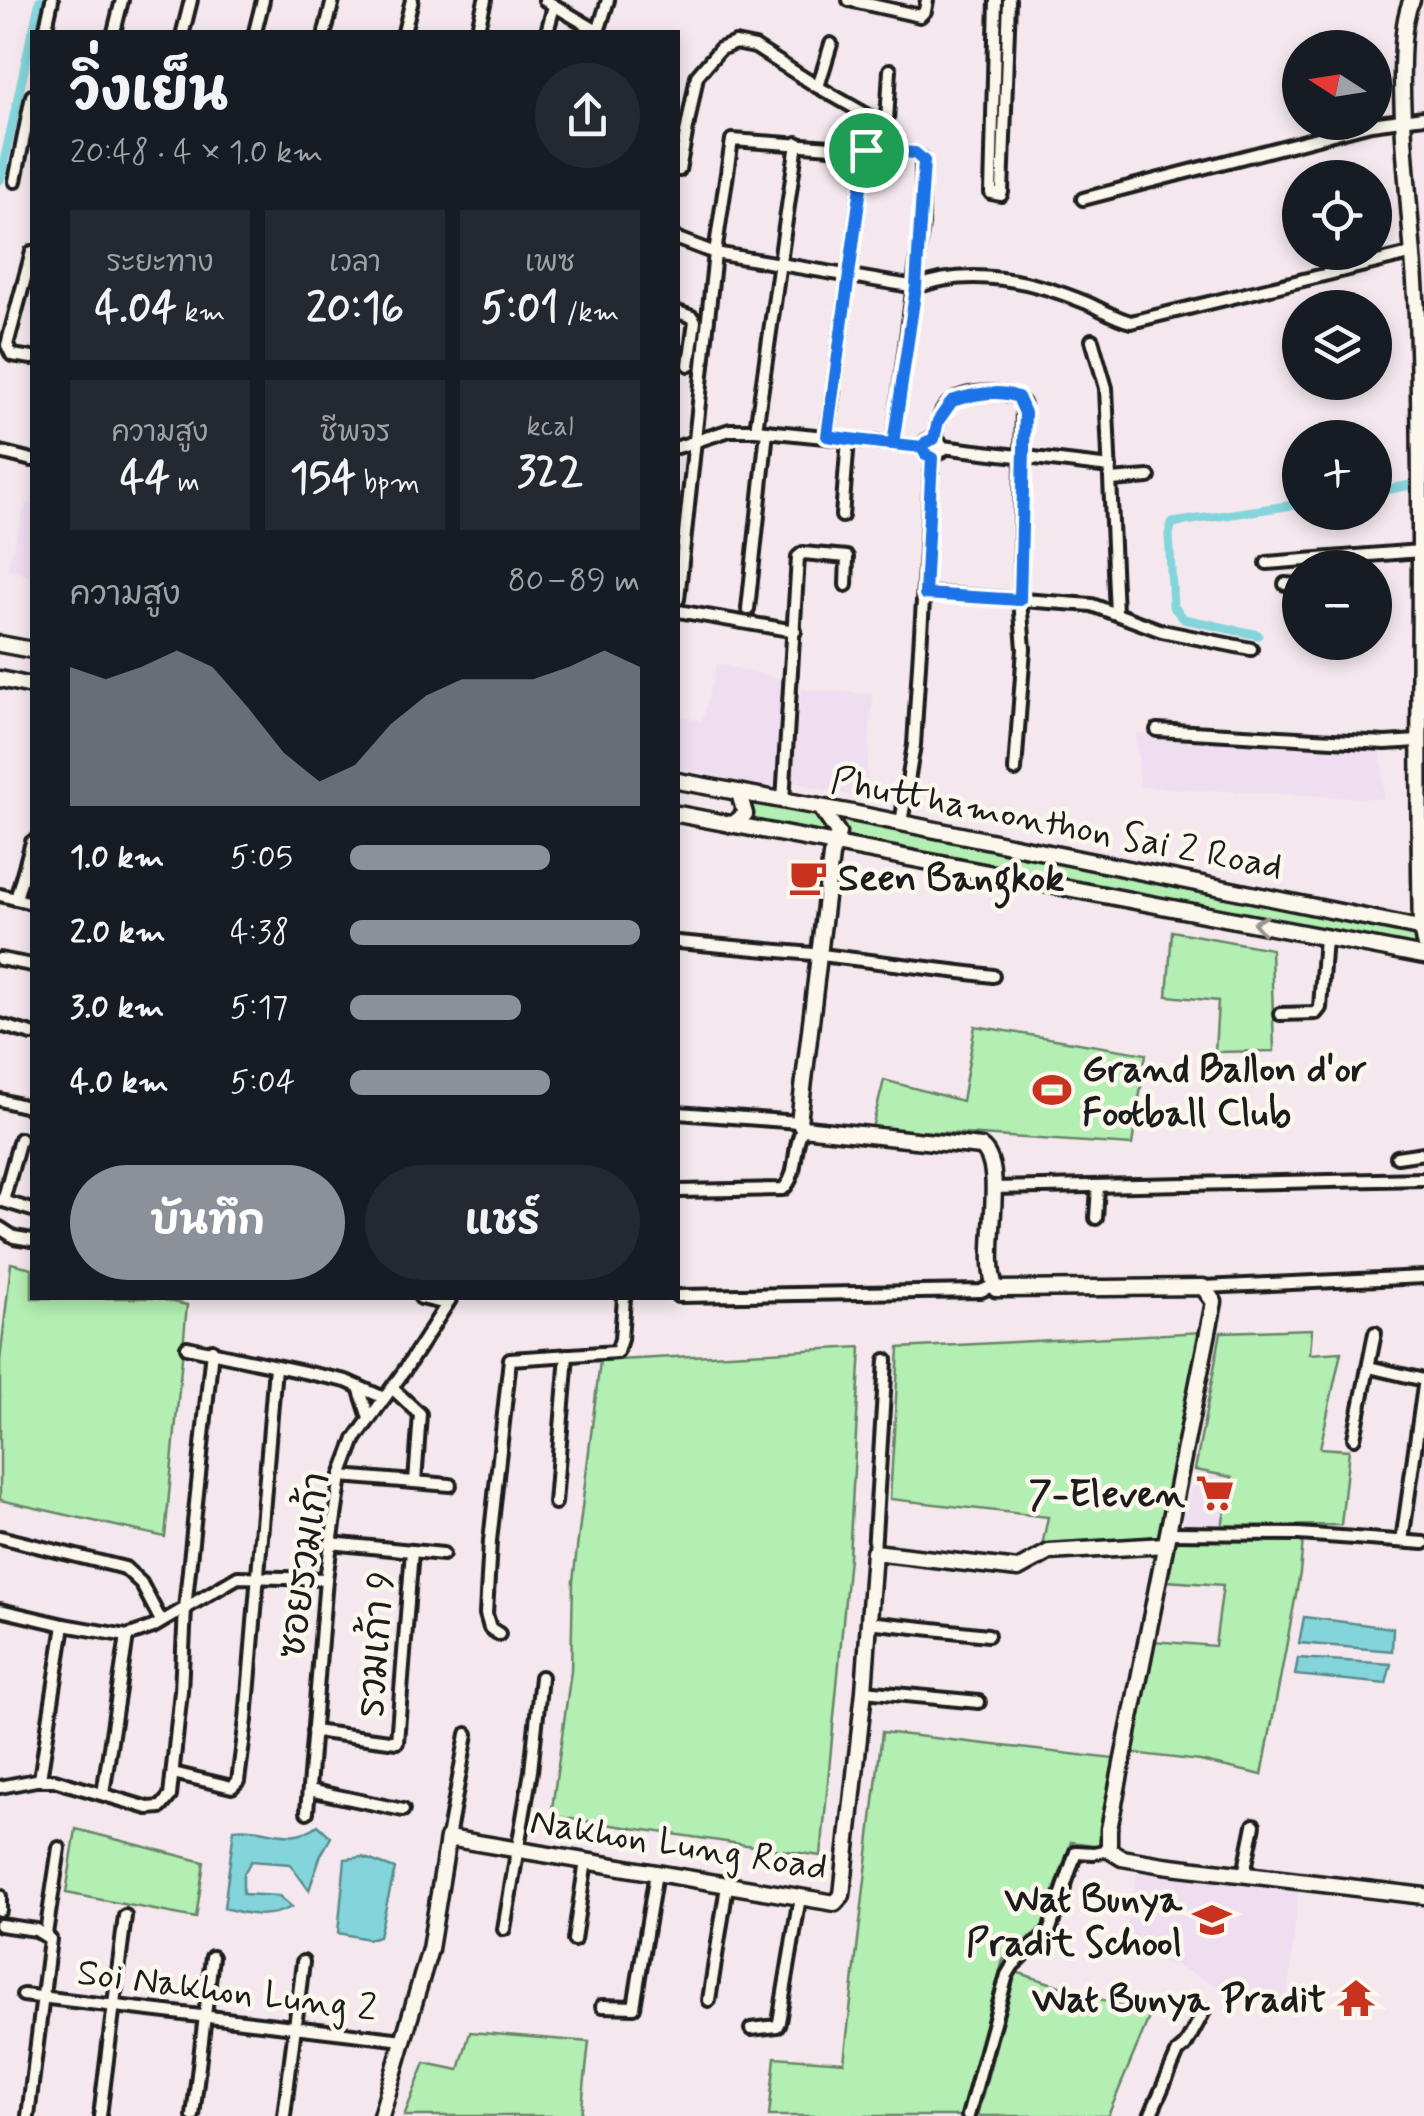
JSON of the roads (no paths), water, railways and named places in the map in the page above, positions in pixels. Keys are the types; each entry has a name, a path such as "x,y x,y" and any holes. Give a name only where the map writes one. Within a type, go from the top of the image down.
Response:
{"street":[{"path":"45,30 52,0"},
{"path":"114,30 122,0"},
{"path":"184,30 191,0"},
{"path":"256,30 263,0"},
{"path":"326,30 333,0"},
{"path":"404,30 412,0"},
{"path":"477,30 485,0"},
{"path":"599,30 608,0"},
{"path":"849,0 920,16 926,11 927,0"},
{"path":"996,0 1001,68"},
{"path":"998,157 1008,0"},
{"path":"1412,0 1406,17 1404,118 1414,253 1420,485 1418,741 1423,933"},
{"path":"547,30 550,3 595,30"},
{"path":"680,164 692,88 720,49 743,42 883,124 887,121 890,70"},
{"path":"818,87 831,44"},
{"path":"680,82 692,88"},
{"path":"15,181 30,112"},
{"path":"1083,199 1404,118 1424,118"},
{"path":"680,580 715,253 732,140 915,153 924,161 916,287 893,444"},
{"path":"748,609 779,264 797,144"},
{"path":"827,436 866,150"},
{"path":"680,240 715,253 916,287 929,282 1004,277 1086,303 1122,320 1140,322 1414,253"},
{"path":"30,259 7,345 12,355 30,358"},
{"path":"680,313 695,321 689,365"},
{"path":"1092,340 1106,388 1116,613"},
{"path":"932,458 940,454 938,421 952,401 967,396 1012,394 1024,404 1020,600 1024,649 1015,770"},
{"path":"680,446 730,430 762,430 923,447"},
{"path":"842,516 848,439"},
{"path":"923,447 926,442 938,443 1024,458 1110,466"},
{"path":"923,447 932,458"},
{"path":"0,452 30,460"},
{"path":"901,823 914,745 932,458"},
{"path":"1111,480 1149,478"},
{"path":"1389,550 1421,544"},
{"path":"784,801 801,554 847,557 846,585"},
{"path":"1267,563 1282,563"},
{"path":"925,594 1092,604 1162,631 1251,648"},
{"path":"680,611 796,631"},
{"path":"0,644 30,650"},
{"path":"0,680 30,686"},
{"path":"1157,730 1418,741"},
{"name":"Phutthamonthon Sai 2 Road","path":"680,781 901,823 1423,933"},
{"path":"732,826 746,814 739,793"},
{"path":"680,1191 788,1187 801,1125 818,954 838,833 821,808"},
{"name":"Phutthamonthon Sai 2 Road","path":"680,814 1424,956"},
{"path":"16,898 30,849"},
{"path":"0,895 30,902"},
{"path":"1280,1014 1316,1013 1320,1008 1324,937"},
{"path":"680,942 818,954 994,976"},
{"path":"0,958 30,966"},
{"path":"0,1025 30,1033"},
{"path":"0,1100 30,1108"},
{"path":"680,1113 981,1147 991,1158 990,1260 994,1285 1004,1291 1424,1277"},
{"path":"20,1139 2,1201 30,1209"},
{"path":"1397,1157 1424,1153"},
{"path":"993,1188 1424,1179"},
{"path":"1096,1218 1098,1187"},
{"path":"0,1228 14,1237 30,1240"},
{"path":"680,1296 981,1292 994,1285"},
{"path":"1110,1850 1109,1829 1212,1322 1214,1302 1203,1287"},
{"name":"ซอยรวมเก้า","path":"307,1812 326,1579 341,1476 355,1440 449,1300"},
{"path":"499,1634 490,1628 486,1614 510,1359 616,1352 622,1339 624,1300"},
{"path":"1354,1438 1374,1333"},
{"path":"187,1346 346,1380 384,1398"},
{"path":"0,1786 40,1780 156,1809 170,1796 212,1350"},
{"path":"555,1502 567,1355"},
{"path":"886,1360 874,1552 1018,1569 1048,1552 1167,1539 1299,1534 1424,1543"},
{"path":"173,1773 232,1787 238,1781 275,1367"},
{"path":"1369,1367 1424,1383 1402,1541"},
{"path":"360,1387 369,1418"},
{"path":"392,1388 420,1414 415,1482"},
{"path":"341,1476 450,1485"},
{"path":"0,1538 125,1568 142,1583 161,1621"},
{"path":"330,1543 443,1554"},
{"name":"รวมเก้า 9","path":"398,1742 412,1550"},
{"name":"Nakhon Lung Road","path":"448,1838 832,1904 842,1895 874,1552"},
{"path":"0,1610 127,1636 185,1609 232,1579 326,1579"},
{"path":"868,1622 988,1635"},
{"path":"40,1780 64,1626"},
{"path":"104,1794 127,1636"},
{"path":"504,1929 531,1771 541,1678"},
{"path":"864,1691 979,1702"},
{"name":"รวมเก้า 9","path":"313,1731 412,1742"},
{"path":"381,2116 430,1949 467,1734"},
{"path":"309,1790 403,1810"},
{"path":"1244,1874 1254,1825"},
{"path":"46,1934 59,1848"},
{"path":"968,2116 1006,1975 1049,1932 1076,1852 1110,1850 1122,1858 1164,1865 1424,1896"},
{"path":"574,1940 586,1861"},
{"path":"602,2006 634,2007 656,1873"},
{"path":"708,2000 727,1886"},
{"path":"0,1896 0,1910"},
{"path":"750,2029 777,2026 779,2022 800,1897"},
{"path":"100,2116 125,1916"},
{"path":"0,1926 46,1934 50,1939 28,2116"},
{"path":"193,2116 212,1957"},
{"path":"284,2116 303,1962"},
{"name":"Soi Nakhon Lung 2","path":"23,1995 403,2040"},
{"path":"1150,2116 1178,2052 1204,2011"}],"water":[{"path":"1304,1617 1393,1628 1392,1651 1299,1643"},
{"path":"1298,1658 1391,1664 1386,1684 1295,1675"},
{"path":"318,1825 331,1837 309,1890 290,1864 251,1861 243,1875 243,1894 279,1896 292,1907 258,1915 224,1908 234,1829 298,1834"},
{"path":"362,1857 395,1869 379,1936 368,1939 338,1933 345,1859"}],"waterway":[{"path":"33,30 40,0"},
{"path":"0,180 30,42"},
{"path":"1392,489 1421,483"},
{"path":"1258,635 1184,619 1173,606 1169,534 1172,523 1282,507"}],"place":[{"name":"Seen Bangkok","path":"808,877"},
{"name":"Grand Ballon d'or Football Club","path":"1052,1090"},
{"name":"7-Eleven","path":"1215,1493"},
{"name":"Wat Bunya Pradit School","path":"1212,1920"},
{"name":"Wat Bunya Pradit","path":"1356,1998"}]}
